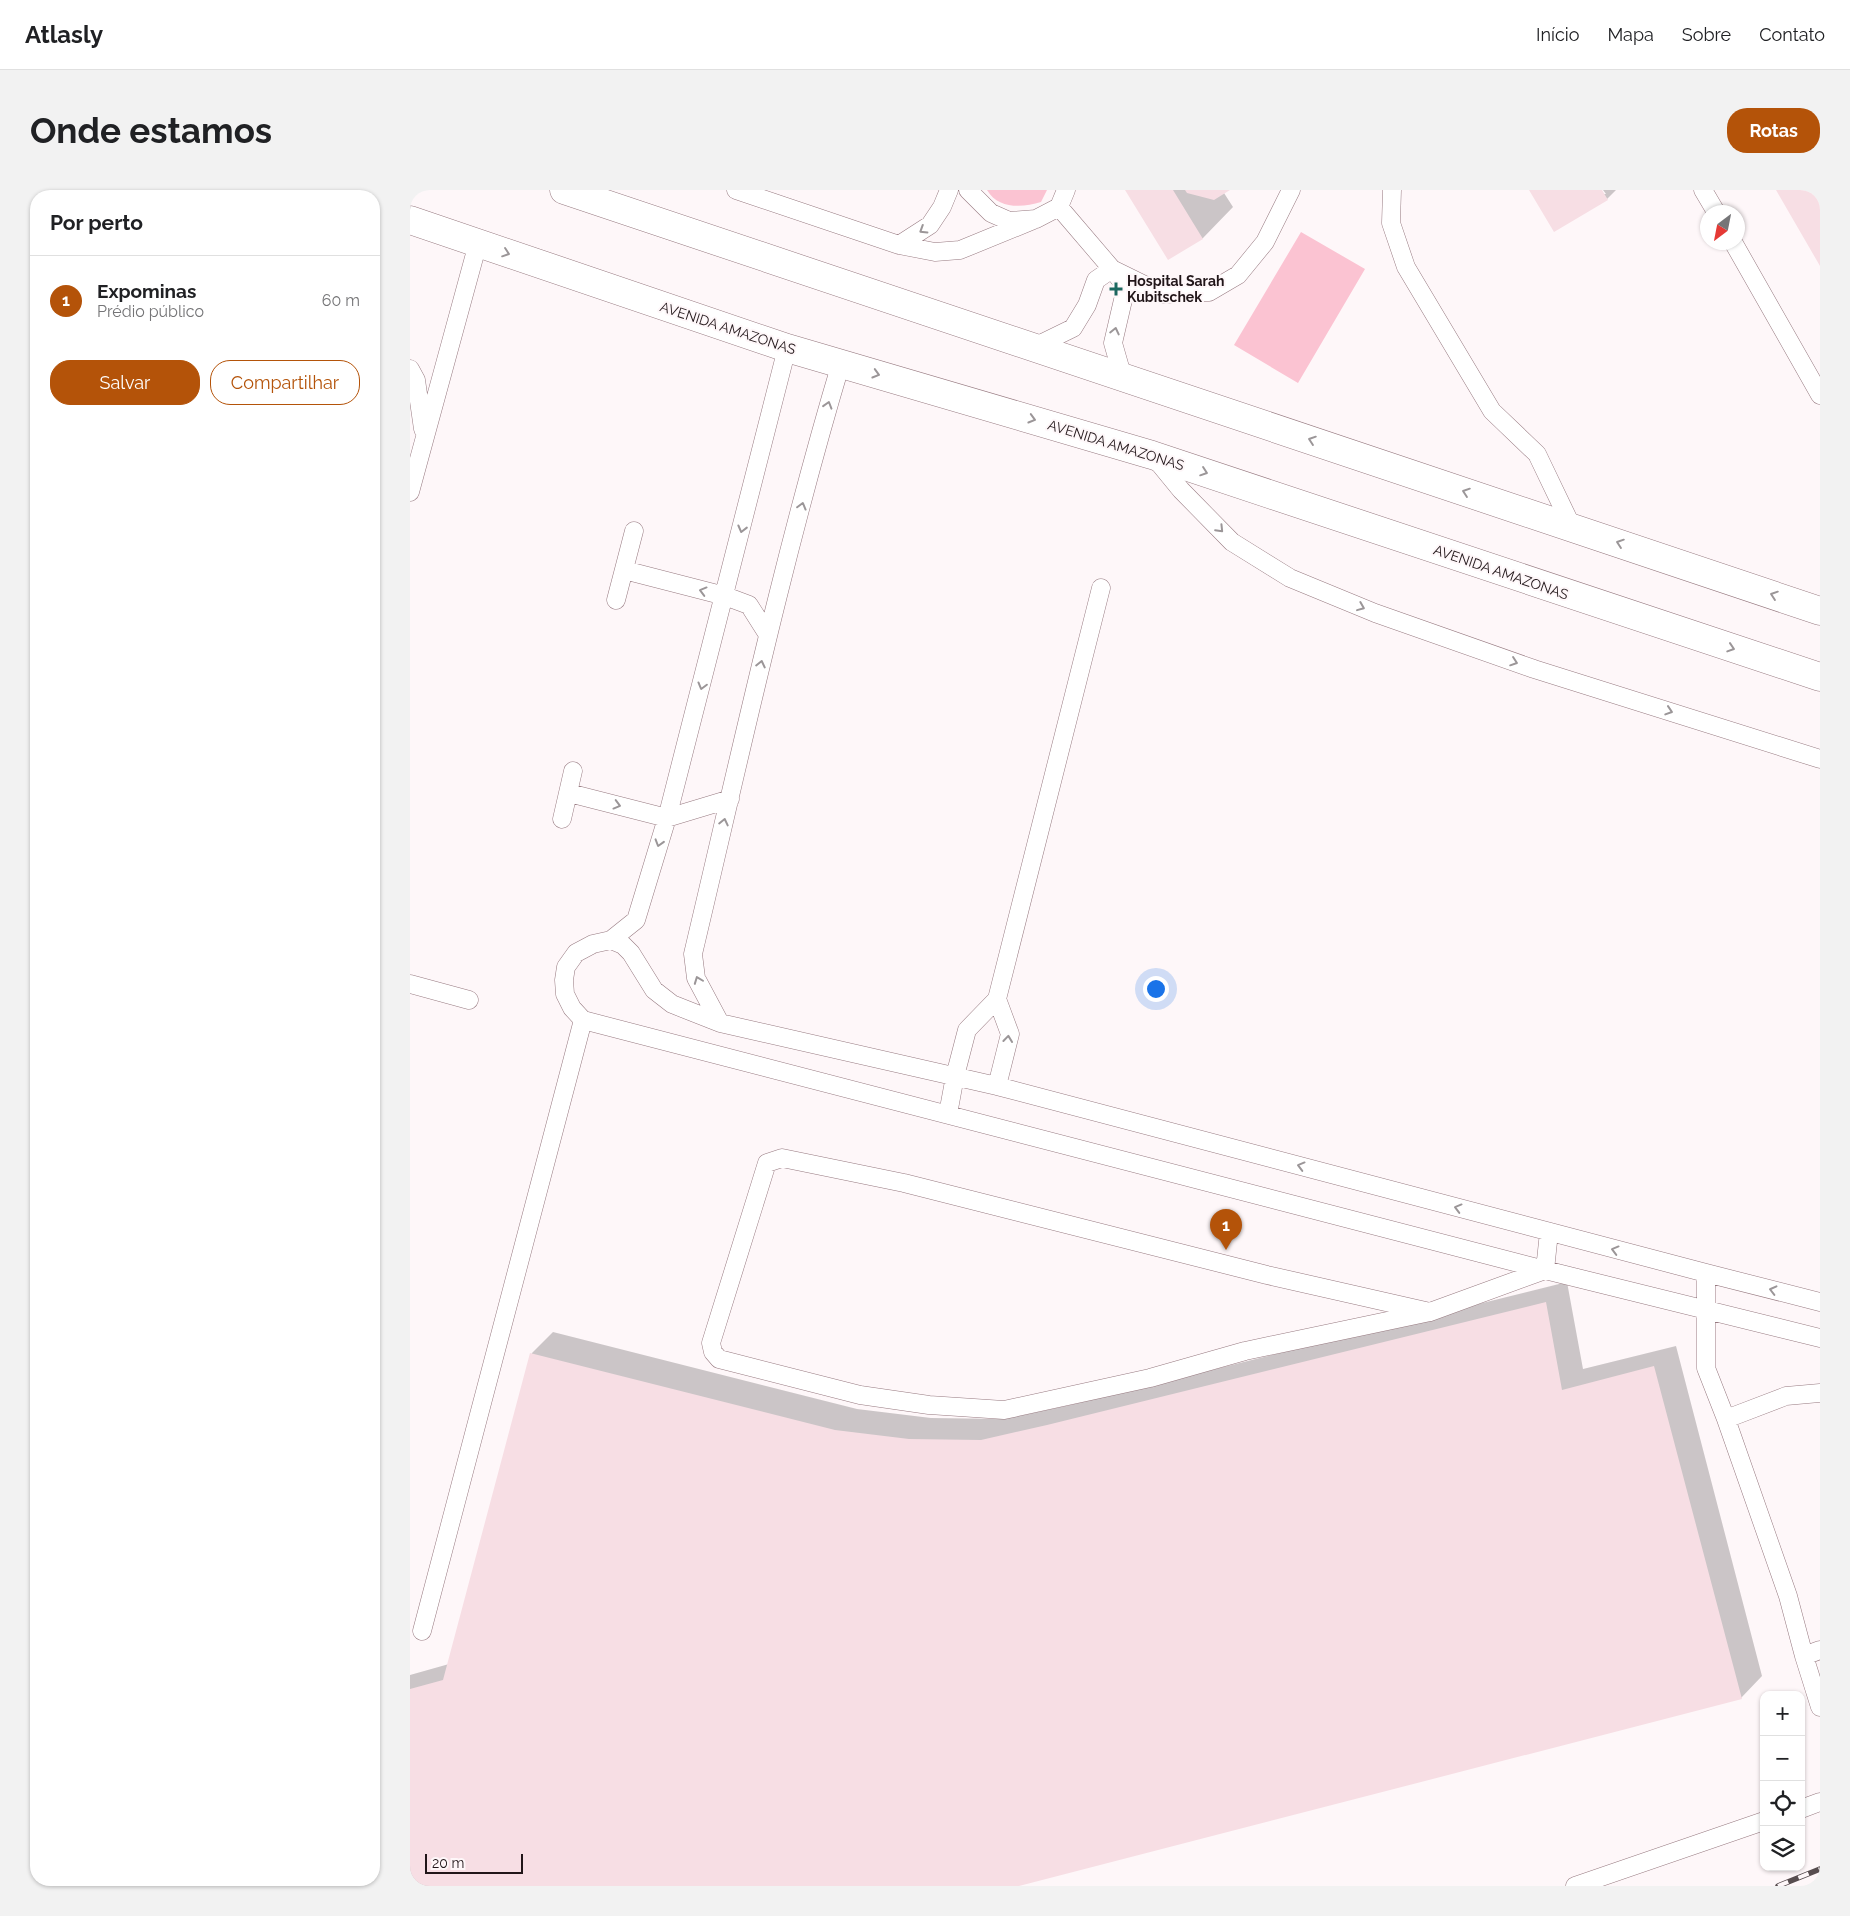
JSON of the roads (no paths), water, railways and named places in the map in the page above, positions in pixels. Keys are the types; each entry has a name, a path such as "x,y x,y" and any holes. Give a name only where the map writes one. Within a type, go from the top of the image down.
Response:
{"main road":[{"path":"564,190 1820,611"},
{"name":"AVENIDA AMAZONAS","path":"410,220 788,348 1152,455 1820,678"}],"lane":[{"path":"736,190 899,245 935,252 960,250 1036,219 1059,207 1066,190"},
{"path":"777,190 787,206"},
{"path":"899,245 930,225 942,207 949,190"},
{"path":"968,190 991,213 1009,221 1036,219"},
{"path":"1112,269 1164,294 1209,292 1238,275 1259,249 1291,190"},
{"path":"1392,190 1391,223 1406,267 1492,411 1537,454 1572,527"},
{"path":"1703,190 1712,205"},
{"path":"1059,207 1126,287 1113,343 1123,378"},
{"path":"410,492 424,434 478,243"},
{"path":"1738,250 1820,395"},
{"path":"1032,348 1073,328 1086,305 1096,280 1112,269"},
{"path":"788,348 667,818 636,920 611,940 593,944 576,953 566,967 564,980 565,994 572,1008 583,1020 1545,1270 1820,1338"},
{"path":"720,1023 696,978 693,954 768,635 841,363"},
{"path":"410,368 416,380 424,434"},
{"path":"1152,455 1181,490 1232,542 1290,578 1376,613 1534,669 1820,759"},
{"path":"616,600 634,531"},
{"path":"624,570 725,596 749,605 768,635"},
{"path":"948,1114 955,1076 967,1030 997,999 1101,588"},
{"path":"562,819 573,771"},
{"path":"569,793 667,818 730,799"},
{"path":"611,940 623,945 631,953 654,990 672,1004 720,1023 998,1086 1706,1274 1820,1302"},
{"path":"410,984 469,1000"},
{"path":"997,999 1010,1034 998,1086"},
{"path":"422,1631 583,1020"},
{"path":"1430,1312 1257,1272 904,1183 782,1158 767,1163 711,1343 713,1352 719,1359 860,1395 929,1405 1004,1410 1150,1378 1245,1351 1430,1312 1545,1270"},
{"path":"1545,1270 1549,1232"},
{"path":"1706,1274 1706,1368 1726,1419 1788,1596 1812,1653 1820,1707"},
{"path":"1726,1419 1786,1396 1820,1393"},
{"path":"1805,1808 1820,1802"},
{"path":"1575,1886 1760,1822"}],"railway":[{"path":"1778,1886 1820,1869"}],"place":[{"name":"Hospital Sarah Kubitschek","path":"1116,289"},
{"name":"Expominas","path":"1226,1250"}]}
